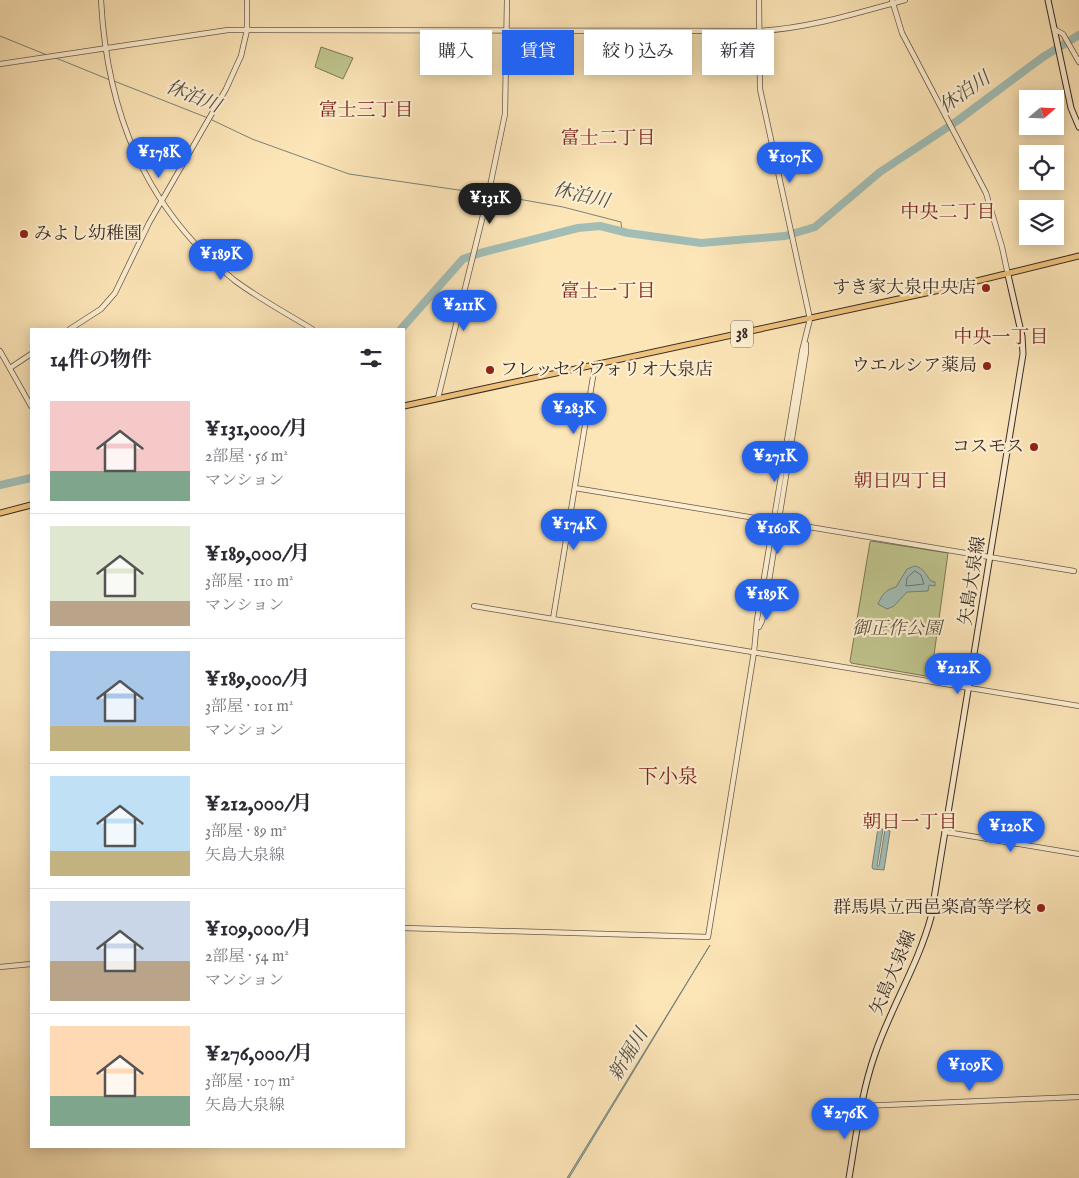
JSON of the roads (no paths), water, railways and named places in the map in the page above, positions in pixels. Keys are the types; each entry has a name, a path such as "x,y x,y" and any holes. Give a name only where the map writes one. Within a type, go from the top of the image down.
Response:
{"main road":[{"path":"1048,0 1079,128"},
{"name":"38","path":"405,406 810,319 1008,275 1079,256"},
{"name":"矢島大泉線","path":"849,1178 861,1106 872,1065 884,1031 907,983 925,938 931,916 946,832 1023,354 1022,336 1008,275"},
{"path":"0,513 30,505"}],"street":[{"path":"101,0 105,48 119,113 141,168 160,201 191,240 235,280 310,328"},
{"path":"72,328 101,309 115,293 160,201 236,68 247,30 247,0"},
{"path":"507,0 507,30"},
{"path":"759,0 759,30"},
{"path":"767,30 818,24 905,0"},
{"path":"893,2 902,33 986,193 1008,275"},
{"path":"1054,29 1060,31 1064,36 1079,62"},
{"path":"0,64 228,30 502,30"},
{"path":"574,30 702,31"},
{"path":"438,398 488,194 505,114 506,75"},
{"path":"405,928 708,937 758,628 757,620 776,521 800,361 810,319 760,89 760,75"},
{"path":"0,351 30,404"},
{"path":"10,368 30,355"},
{"path":"553,619 595,365"},
{"path":"575,488 1074,571"},
{"path":"474,606 1079,706"},
{"path":"946,832 1079,854"},
{"path":"0,967 30,964"},
{"path":"861,1106 1079,1097"}],"water":[{"path":"915,566 922,570 931,581 935,582 935,586 929,585 928,591 907,592 894,606 887,609 878,604 884,593 896,587 907,569"},
{"path":"878,828 883,829 877,866 879,866 885,829 890,831 884,870 873,869 872,867"},
{"path":"710,945 569,1178 567,1178"}],"waterway":[{"name":"休泊川","path":"402,328 463,259 578,228 600,226 628,233 701,243 785,236 815,227 880,172 957,121 1043,57 1079,35"},
{"name":"休泊川","path":"0,36 47,55"},
{"name":"休泊川","path":"56,58 110,80"},
{"name":"休泊川","path":"114,81 208,118"},
{"name":"休泊川","path":"212,120 252,139 349,174 486,194"},
{"name":"休泊川","path":"490,194 563,207 621,222 622,231"},
{"path":"0,485 30,478"}],"place":[{"name":"みよし幼稚園","path":"24,234"},
{"name":"すき家大泉中央店","path":"986,288"},
{"name":"ウエルシア薬局","path":"987,366"},
{"name":"フレッセイフォリオ大泉店","path":"490,370"},
{"name":"コスモス","path":"1034,447"},
{"name":"群馬県立西邑楽高等学校","path":"1041,908"}],"district":[{"name":"富士三丁目","path":"366,111"},
{"name":"富士二丁目","path":"608,139"},
{"name":"中央二丁目","path":"948,213"},
{"name":"富士一丁目","path":"608,292"},
{"name":"中央一丁目","path":"1001,338"},
{"name":"朝日四丁目","path":"901,482"},
{"name":"下小泉","path":"668,777"},
{"name":"朝日一丁目","path":"910,823"}],"park label":[{"name":"御正作公園","path":"897,629"}],"water label":[{"name":"新堀川","path":"629,1055"}]}
